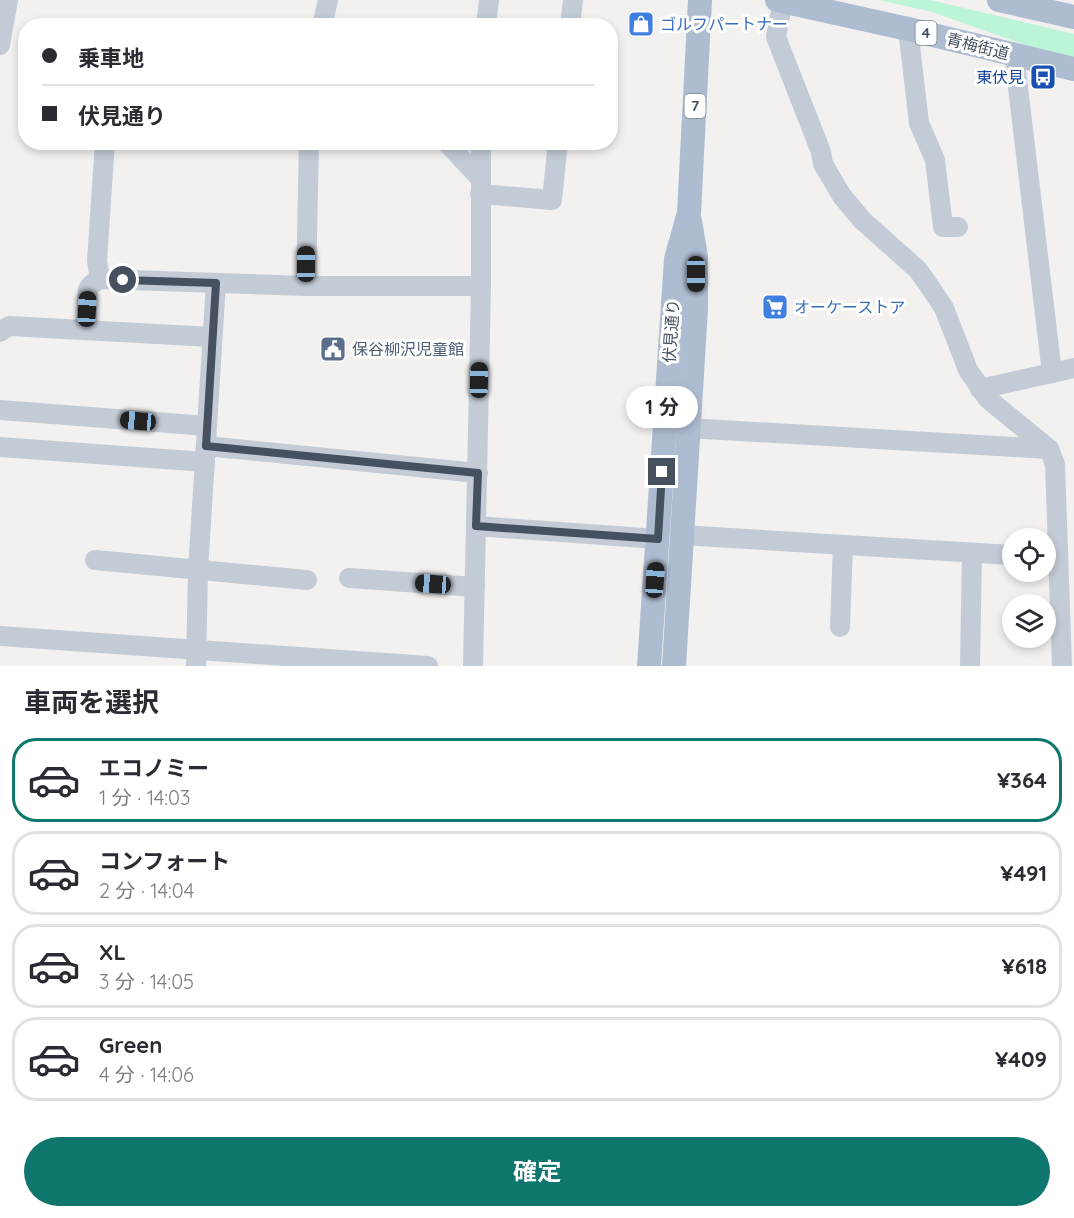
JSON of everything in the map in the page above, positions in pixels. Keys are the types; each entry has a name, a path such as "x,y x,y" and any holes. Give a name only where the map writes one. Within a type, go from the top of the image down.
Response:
{"main road":[{"name":"伏見通り","path":"649,666 688,428 696,309 696,256 689,213 700,0"},
{"path":"999,0 1074,17"},
{"name":"青梅街道","path":"780,1 1074,69"},
{"name":"伏見通り","path":"674,666 670,537 676,259 689,213"}],"street":[{"path":"0,45 8,0"},
{"path":"487,18 489,0"},
{"path":"571,18 573,0"},
{"path":"780,1 776,37 821,152 823,164 842,196 862,220 918,270 944,308 968,370 988,399 1049,449 1055,465 1060,556 1067,618 1062,666"},
{"path":"908,29 919,123 935,160 943,227 958,226"},
{"path":"1014,54 1021,129 1052,373"},
{"path":"100,279 97,261 104,150"},
{"path":"306,286 309,150"},
{"path":"452,150 480,186 552,200 557,150"},
{"path":"473,666 481,286 481,150"},
{"path":"86,329 88,289 100,279 306,286 481,286"},
{"path":"196,658 198,570 216,283"},
{"path":"0,332 9,326 213,338"},
{"path":"980,389 1074,368"},
{"path":"0,410 206,445 478,473"},
{"path":"688,428 1049,449"},
{"path":"0,447 206,445"},
{"path":"476,526 1002,554"},
{"path":"840,627 843,545"},
{"path":"970,666 972,553"},
{"path":"94,560 308,580"},
{"path":"349,578 475,587"},
{"path":"0,636 196,658 428,666"}],"green space":[{"path":"879,0 930,0 1074,34 1074,57 1037,49 929,11"}],"place":[{"name":"ゴルフパートナー","path":"641,24"},
{"name":"東伏見","path":"1043,77"},
{"name":"オーケーストア","path":"775,307"},
{"name":"保谷柳沢児童館","path":"333,349"}],"route":[{"path":"123,280 216,283 206,446 478,473 476,526 658,539 662,472"}]}
